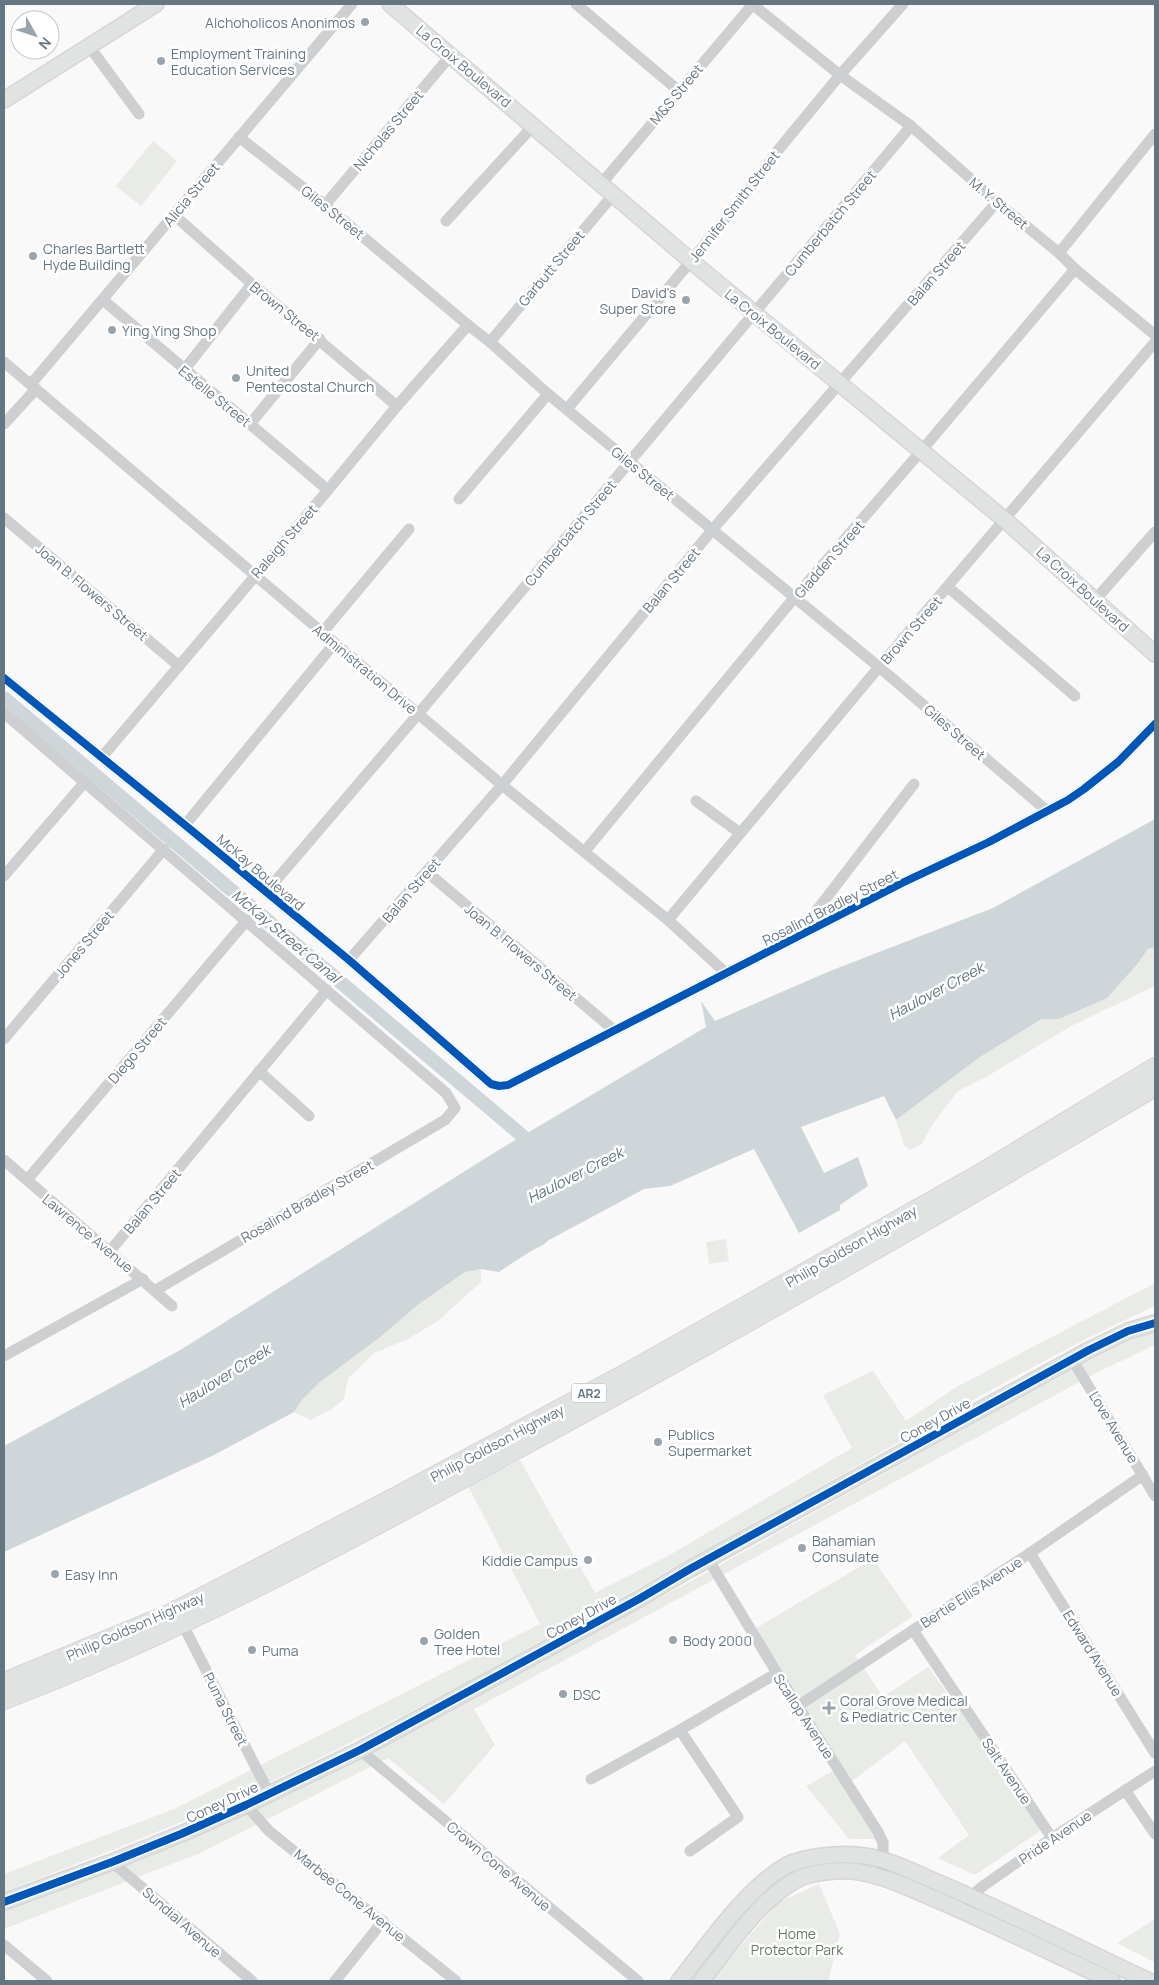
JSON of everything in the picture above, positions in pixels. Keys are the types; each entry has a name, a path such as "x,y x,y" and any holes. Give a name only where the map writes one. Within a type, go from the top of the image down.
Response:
{"main road":[{"name":"Philip Goldson Highway","path":"4,1682 171,1613 395,1498 626,1373 978,1174 1155,1067"},
{"name":"Philip Goldson Highway","path":"4,1700 183,1625 404,1511 633,1387 999,1180 1155,1087"}],"street":[{"path":"4,100 156,4"},
{"name":"Alicia Street","path":"4,424 103,300 352,4"},
{"name":"La Croix Boulevard","path":"390,4 691,261 1005,520 1155,654"},
{"path":"576,4 679,91"},
{"name":"M&S Street","path":"601,184 752,4"},
{"name":"M. Y. Street","path":"752,4 840,75 911,126 997,202 1059,253 1075,269 1151,332"},
{"name":"Jennifer Smith Street","path":"567,409 691,261 840,75 903,4"},
{"path":"89,46 139,114"},
{"name":"Nicholas Street","path":"325,205 451,55"},
{"path":"446,222 534,125"},
{"name":"Cumberbatch Street","path":"266,892 419,713 911,126"},
{"path":"1059,253 1155,134"},
{"name":"Giles Street","path":"239,138 325,205 490,342 548,394 879,667 1046,810"},
{"name":"Garbutt Street","path":"490,342 613,195"},
{"name":"Balan Street","path":"349,960 502,785 713,529 997,202"},
{"name":"Brown Street","path":"174,215 252,284 320,339 397,406"},
{"name":"Gladden Street","path":"585,851 794,598 1075,269"},
{"path":"184,370 252,284"},
{"name":"Estelle Street","path":"103,300 328,490"},
{"path":"1151,332 1155,318"},
{"name":"Raleigh Street","path":"102,757 397,406 468,325"},
{"path":"250,424 320,339"},
{"name":"Brown Street","path":"668,920 879,667 1155,342"},
{"name":"Administration Drive","path":"4,362 334,644 419,713 502,785 668,920 727,974"},
{"path":"459,499 548,394"},
{"name":"Joan B. Flowers Street","path":"4,518 179,666"},
{"path":"322,633 409,529"},
{"path":"1095,600 1155,532"},
{"path":"948,587 1075,696"},
{"path":"185,824 334,644"},
{"name":"McKay Boulevard","path":"4,678 185,824 349,960 491,1084 499,1086"},
{"path":"4,713 327,990"},
{"name":"Rosalind Bradley Street","path":"499,1086 508,1086 902,883 989,842 1068,800 1102,775 1155,724"},
{"path":"4,876 84,783"},
{"path":"813,929 817,910 914,784"},
{"path":"696,801 740,833"},
{"name":"Jones Street","path":"4,1039 164,849"},
{"name":"Joan B. Flowers Street","path":"427,872 615,1031"},
{"name":"Diego Street","path":"26,1180 247,920"},
{"name":"Balan Street","path":"110,1251 327,990"},
{"name":"Rosalind Bradley Street","path":"156,1290 445,1120 455,1108 446,1093 327,990"},
{"path":"259,1072 309,1116"},
{"name":"Lawrence Avenue","path":"4,1160 156,1290 172,1306"},
{"path":"4,1356 143,1279"},
{"name":"Coney Drive","path":"4,1902 112,1862 246,1805 360,1750 630,1604 708,1559 1072,1359 1128,1331 1155,1323"},
{"name":"Love Avenue","path":"1072,1359 1155,1496"},
{"name":"Bertie Ellis Avenue","path":"798,1706 1030,1553 1142,1475"},
{"name":"Edward Avenue","path":"1030,1553 1155,1753"},
{"name":"Scallop Avenue","path":"708,1559 776,1673 878,1832 883,1843 883,1878"},
{"name":"Puma Street","path":"183,1625 269,1794"},
{"name":"Salt Avenue","path":"913,1630 1052,1838"},
{"path":"591,1779 680,1730 776,1673"},
{"path":"680,1730 738,1817 690,1851"},
{"name":"Crown Cone Avenue","path":"360,1750 638,1981"},
{"name":"Pride Avenue","path":"966,1913 974,1897 983,1886 1052,1838 1155,1771"},
{"path":"1125,1790 1155,1834"},
{"name":"Marbee Cone Avenue","path":"246,1805 269,1831 456,1981"},
{"path":"679,1981 735,1911 760,1885 788,1865 828,1854 858,1854 884,1860 974,1897 1141,1980"},
{"name":"Sundial Avenue","path":"112,1862 252,1981"},
{"path":"701,1981 750,1920 772,1897 797,1879 829,1871 857,1871 883,1878 966,1913 1112,1981"},
{"path":"334,1981 383,1921"},
{"path":"4,1945 47,1981"}],"green space":[{"path":"153,141 177,161 141,206 116,186"},
{"path":"1155,947 1155,986 1073,1025 991,1074 958,1091 932,1125 922,1144 910,1150 904,1145 896,1120 980,1057 1043,1019 1059,1019 1138,963 1148,949"},
{"path":"726,1239 729,1261 709,1264 706,1242"},
{"path":"481,1269 481,1282 439,1320 408,1339 374,1353 348,1379 344,1399 332,1409 311,1420 294,1412 301,1401 320,1382 379,1338 419,1304 465,1272"},
{"path":"1155,1283 1155,1306 1098,1333 1014,1377 708,1549 398,1719 227,1802 4,1892 4,1874 174,1809 540,1624 468,1486 520,1460 595,1593 673,1553 852,1448 823,1395 873,1371 906,1421 958,1386"},
{"path":"1155,1331 1155,1345 1098,1372 474,1709 495,1745 444,1804 388,1758 200,1853 4,1929 4,1911 233,1819 304,1785 684,1585 1116,1346"},
{"path":"873,1559 913,1616 855,1655 883,1697 928,1667 1046,1827 975,1875 938,1858 969,1835 905,1741 851,1782 890,1842 872,1839 849,1839 806,1786 840,1767 756,1628"},
{"name":"Home Protector Park","path":"819,1884 840,1934 828,1981 710,1981 779,1902"},
{"path":"1155,1919 1155,1962 1117,1943"}],"water":[{"name":"Haulover Creek","path":"1155,819 1155,947 1148,949 1107,998 1059,1019 1042,1019 980,1057 896,1120 884,1096 801,1127 824,1173 858,1157 868,1186 840,1205 840,1210 799,1233 754,1149 670,1186 644,1189 549,1240 499,1272 481,1269 465,1272 419,1304 379,1338 320,1382 301,1401 294,1412 214,1455 4,1552 4,1446 182,1349 497,1151 706,1027 701,1001 715,1021 830,971 993,908"}],"waterway":[{"name":"McKay Street Canal","path":"4,698 519,1133 528,1141 533,1151"}],"cycle path":[{"path":"4,678 349,960 491,1084 499,1086 508,1085 902,883 989,842 1068,800 1118,762 1155,724"},
{"path":"4,1902 181,1834 360,1750 639,1599 690,1569 1089,1350 1128,1331 1155,1323"}],"place":[{"name":"Alchoholicos Anonimos","path":"365,22"},
{"name":"Employment Training Education Services","path":"161,61"},
{"name":"Charles Bartlett Hyde Building","path":"33,256"},
{"name":"David's Super Store","path":"686,300"},
{"name":"Ying Ying Shop","path":"112,330"},
{"name":"United Pentecostal Church","path":"236,378"},
{"name":"Publics Supermarket","path":"658,1442"},
{"name":"Bahamian Consulate","path":"802,1548"},
{"name":"Kiddie Campus","path":"588,1560"},
{"name":"Easy Inn","path":"55,1574"},
{"name":"Body 2000","path":"673,1640"},
{"name":"Golden Tree Hotel","path":"424,1641"},
{"name":"Puma","path":"252,1650"},
{"name":"DSC","path":"563,1694"},
{"name":"Coral Grove Medical & Pediatric Center","path":"829,1708"}]}
